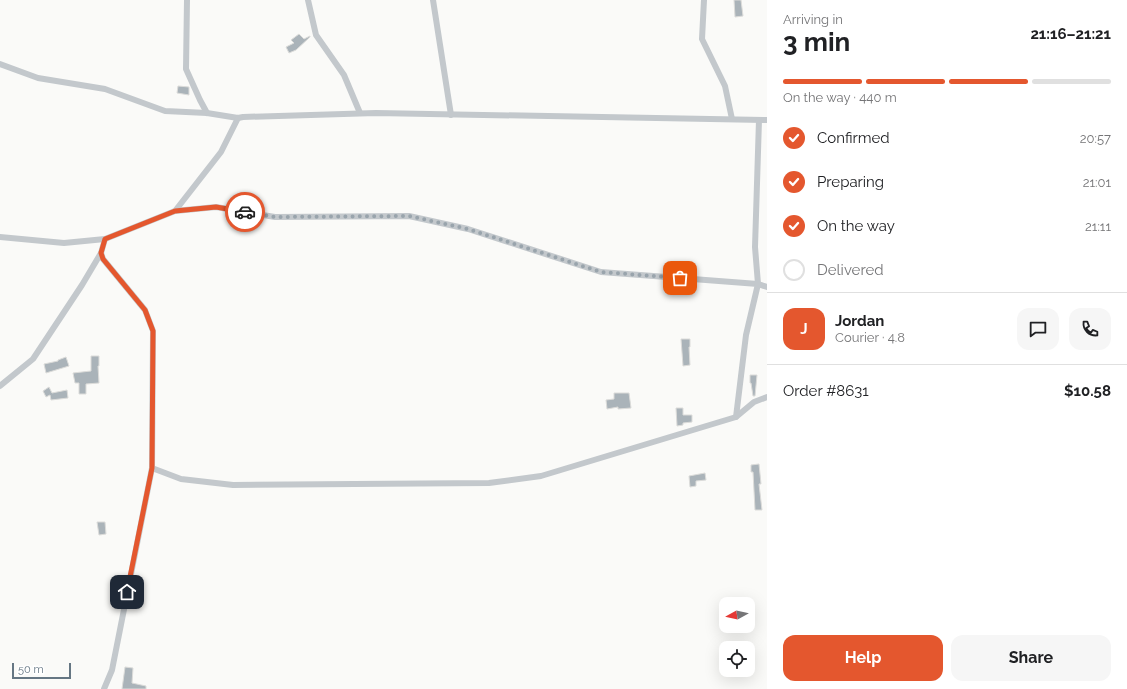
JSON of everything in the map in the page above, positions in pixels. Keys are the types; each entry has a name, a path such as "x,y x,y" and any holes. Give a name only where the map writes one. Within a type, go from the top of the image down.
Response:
{"street":[{"path":"186,0 186,69 207,112"},
{"path":"308,0 316,35 344,75 360,113"},
{"path":"433,0 451,115"},
{"path":"704,0 702,39 725,86 732,119"},
{"path":"0,64 38,78 105,89 165,111 207,112 238,118 360,113 767,120"},
{"path":"175,211 221,152 238,118"},
{"path":"736,417 746,335 758,284 755,240 759,120"},
{"path":"0,237 64,243 105,239 175,211 216,207 275,217 409,216 468,229 601,272 758,284 767,287"},
{"path":"0,386 33,359 82,285 101,253 105,239"},
{"path":"101,253 103,259 145,310 153,331 152,468 112,670 104,689"},
{"path":"152,468 181,479 233,486 489,483 541,476 736,417 754,402 767,398"}],"building":[{"path":"734,0 741,0 743,16 735,17"},
{"path":"299,34 304,39 310,37 296,50 289,53 286,47 294,43 291,40"},
{"path":"178,86 189,87 189,95 177,93"},
{"path":"681,339 690,339 690,365 683,366"},
{"path":"91,356 99,356 99,383 86,384 86,394 79,394 79,383 75,383 73,373 91,371"},
{"path":"66,357 69,366 46,373 44,364 58,361"},
{"path":"750,375 757,375 755,396 753,396"},
{"path":"49,387 52,393 67,390 68,398 51,400 50,395 46,397 43,391"},
{"path":"614,393 629,393 631,408 618,409 618,407 607,409 606,400 614,399"},
{"path":"676,408 683,408 683,415 692,415 692,422 683,423 683,425 677,426"},
{"path":"759,464 761,484 759,484 762,510 755,510 753,472 751,472 751,465"},
{"path":"705,473 706,480 696,481 696,486 690,487 689,476"},
{"path":"97,522 105,522 106,534 99,535"},
{"path":"125,667 133,668 132,683 146,686 146,689 122,689"}],"way so far":[{"path":"245,212 275,217 409,216 468,229 601,272 680,278"}],"route":[{"path":"127,592 152,468 153,331 145,310 103,259 101,253 105,239 175,211 216,207 245,212"}]}
